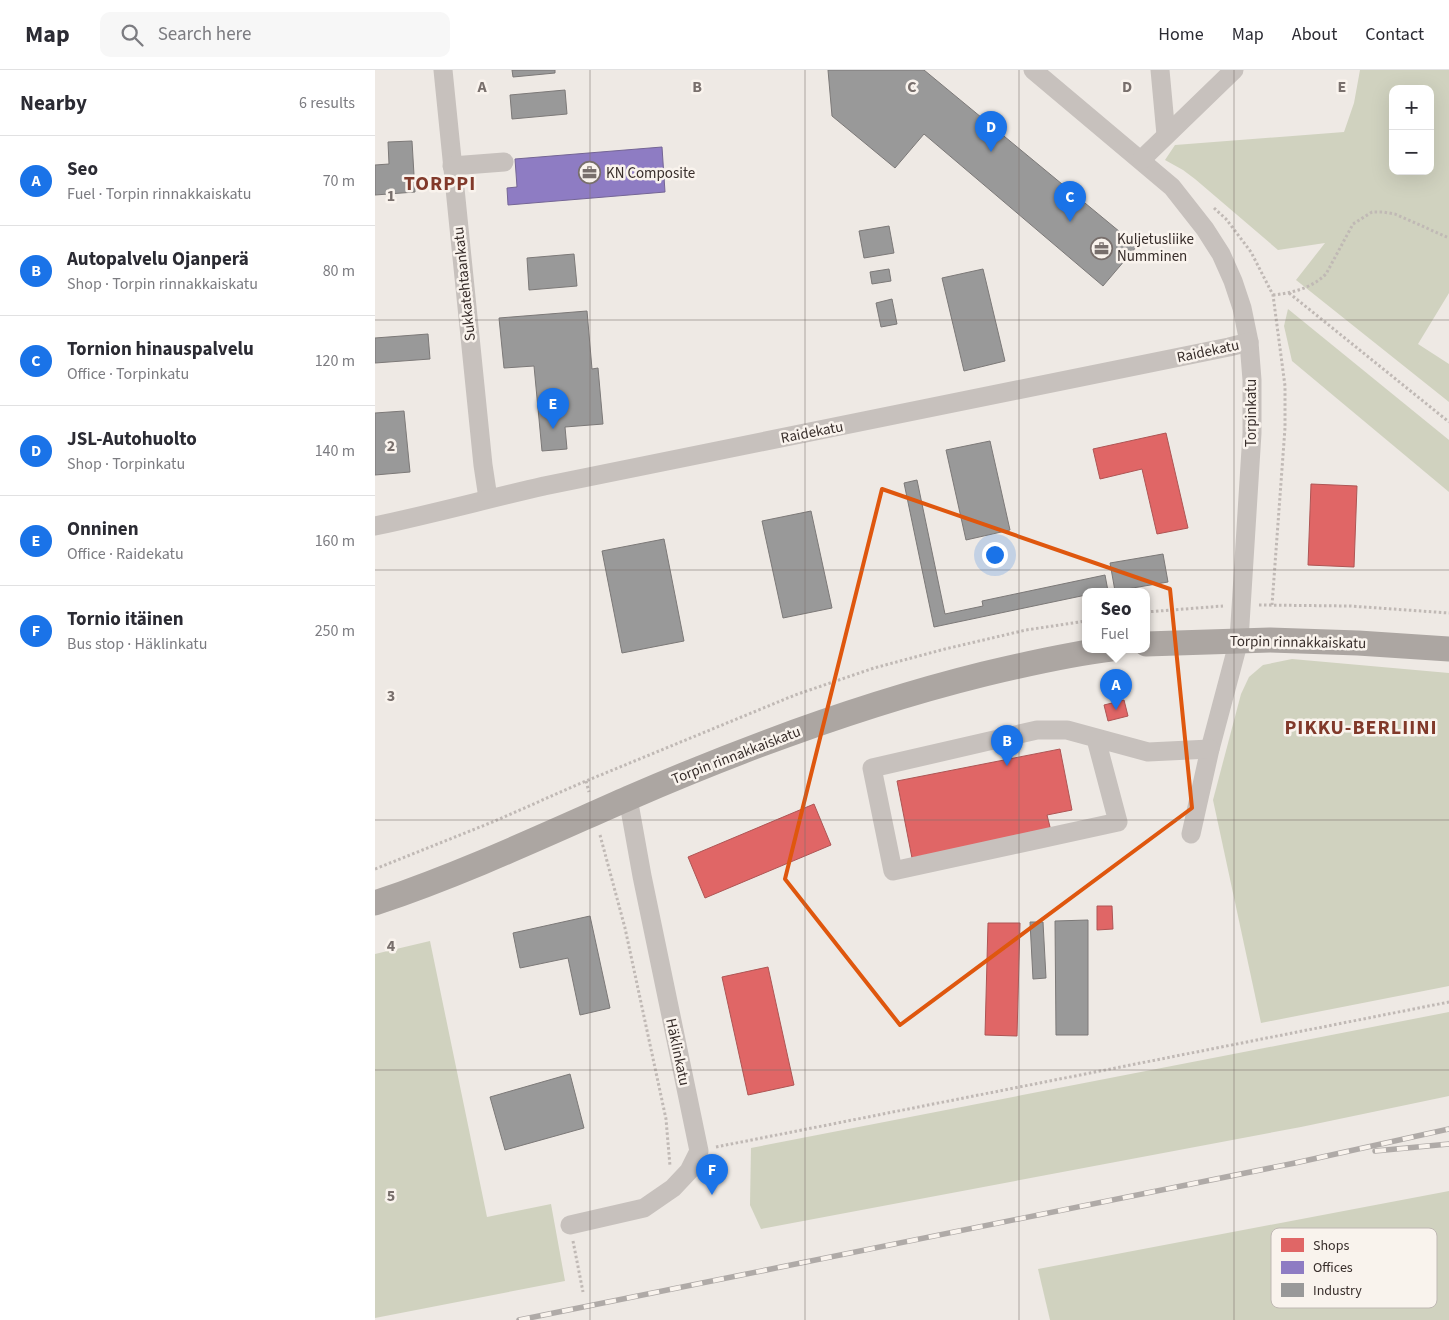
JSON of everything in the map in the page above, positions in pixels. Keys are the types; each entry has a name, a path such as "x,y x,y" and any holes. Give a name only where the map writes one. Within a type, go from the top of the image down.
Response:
{"main road":[{"name":"Torpin rinnakkaiskatu","path":"1150,644 1239,640 1358,643 1449,649"},
{"name":"Torpin rinnakkaiskatu","path":"375,903 445,877 688,773 862,708 929,688 1005,669 1090,653"}],"street":[{"name":"Sukkatehtaankatu","path":"443,70 488,498"},
{"name":"Torpinkatu","path":"1033,70 1172,187 1205,229 1221,254 1242,308 1249,342 1252,380 1252,433 1239,640 1210,749 1191,834"},
{"path":"1160,70 1166,135"},
{"path":"1141,160 1234,70"},
{"path":"452,166 504,162"},
{"name":"Raidekatu","path":"375,526 429,515 488,498 1249,342"},
{"path":"1096,739 1118,822 893,871 872,768 1037,730 1067,730 1148,752 1210,749"},
{"name":"Häklinkatu","path":"628,798 642,876 699,1151"},
{"path":"570,1226 644,1208 673,1188 689,1172 699,1151"}],"path":[{"path":"1273,295 1289,293 1314,283 1326,274 1353,224 1372,212 1395,214 1449,238"},
{"path":"1289,293 1449,422"},
{"path":"1150,612 1242,605 1350,606 1449,613"},
{"path":"375,868 490,823 586,781 795,695 874,668 945,649 1026,630 1082,622"},
{"path":"586,781 625,928 666,1119 673,1188"},
{"path":"699,1151 1449,1002"},
{"path":"570,1226 583,1292"}],"highlighted area":[{"path":"882,489 1170,589 1192,808 900,1025 785,879"}],"green space":[{"path":"1360,70 1449,70 1449,293 1418,344 1449,364 1449,402 1296,280 1325,243 1278,250 1195,179 1165,160 1175,145 1344,132 1354,103"},
{"path":"1288,309 1449,440 1449,492 1292,361 1284,326"},
{"path":"1292,659 1449,673 1449,986 1261,1023 1213,800 1241,694 1249,677 1263,665"},
{"path":"430,941 487,1217 551,1204 565,1281 375,1318 375,954"},
{"path":"1449,1012 1449,1096 1301,1127 761,1229 750,1205 751,1148"},
{"path":"1449,1191 1449,1320 1050,1320 1038,1269"}],"building: Shops":[{"path":"1166,433 1188,528 1157,534 1142,469 1100,479 1093,449"},
{"path":"1311,484 1357,486 1354,567 1308,565"},
{"path":"1124,700 1128,716 1108,721 1104,705"},
{"path":"1060,749 1072,810 1047,815 1051,831 912,858 897,781"},
{"path":"814,804 831,845 705,898 688,857"},
{"path":"1097,906 1112,906 1113,929 1097,930"},
{"path":"988,923 1020,923 1017,1036 985,1035"},
{"path":"768,967 794,1085 748,1095 722,977"}],"building: Offices":[{"name":"KN Composite","path":"662,147 665,192 508,205 507,188 517,187 515,159"}],"building: Industry":[{"path":"512,70 555,70 555,73 513,77"},
{"path":"828,70 924,70 1137,246 1103,286 924,134 895,168 832,116"},
{"path":"565,90 567,114 512,119 510,95"},
{"path":"412,141 415,192 375,195 375,165 389,164 388,142"},
{"path":"889,226 894,253 864,258 859,231"},
{"path":"574,254 577,286 529,290 527,258"},
{"path":"889,269 891,281 872,284 870,272"},
{"path":"983,269 1005,361 964,371 942,278"},
{"path":"892,299 897,324 881,327 876,303"},
{"path":"587,311 592,369 598,368 603,424 565,427 567,449 542,451 534,366 504,368 499,318"},
{"path":"428,334 430,359 375,363 375,338"},
{"path":"404,411 410,472 375,475 375,413"},
{"path":"990,441 1010,530 966,540 946,450"},
{"path":"917,480 945,614 983,606 982,601 1105,575 1107,588 1082,588 1082,596 934,627 904,483"},
{"path":"811,511 832,608 783,618 762,521"},
{"path":"664,539 684,641 622,653 602,551"},
{"path":"1163,554 1168,582 1133,588 1114,588 1110,563"},
{"path":"590,916 610,1008 580,1015 568,958 520,968 513,933"},
{"path":"1088,920 1088,1035 1056,1035 1055,921"},
{"path":"1030,922 1043,922 1046,978 1033,979"},
{"path":"570,1074 584,1128 505,1150 490,1097"}],"railway":[{"path":"519,1320 1295,1163 1449,1129"},
{"path":"1375,1151 1449,1144"}],"place":[{"name":"JSL-Autohuolto","path":"991,152"},
{"name":"KN Composite","path":"590,173"},
{"name":"Tornion hinauspalvelu","path":"1070,222"},
{"name":"Kuljetusliike Numminen","path":"1101,248"},
{"name":"Onninen","path":"553,429"},
{"name":"Seo","path":"1116,710"},
{"name":"Autopalvelu Ojanperä","path":"1007,766"},
{"name":"Tornio itäinen","path":"712,1195"}],"district":[{"name":"TORPPI","path":"440,183"},
{"name":"PIKKU-BERLIINI","path":"1361,727"}]}
